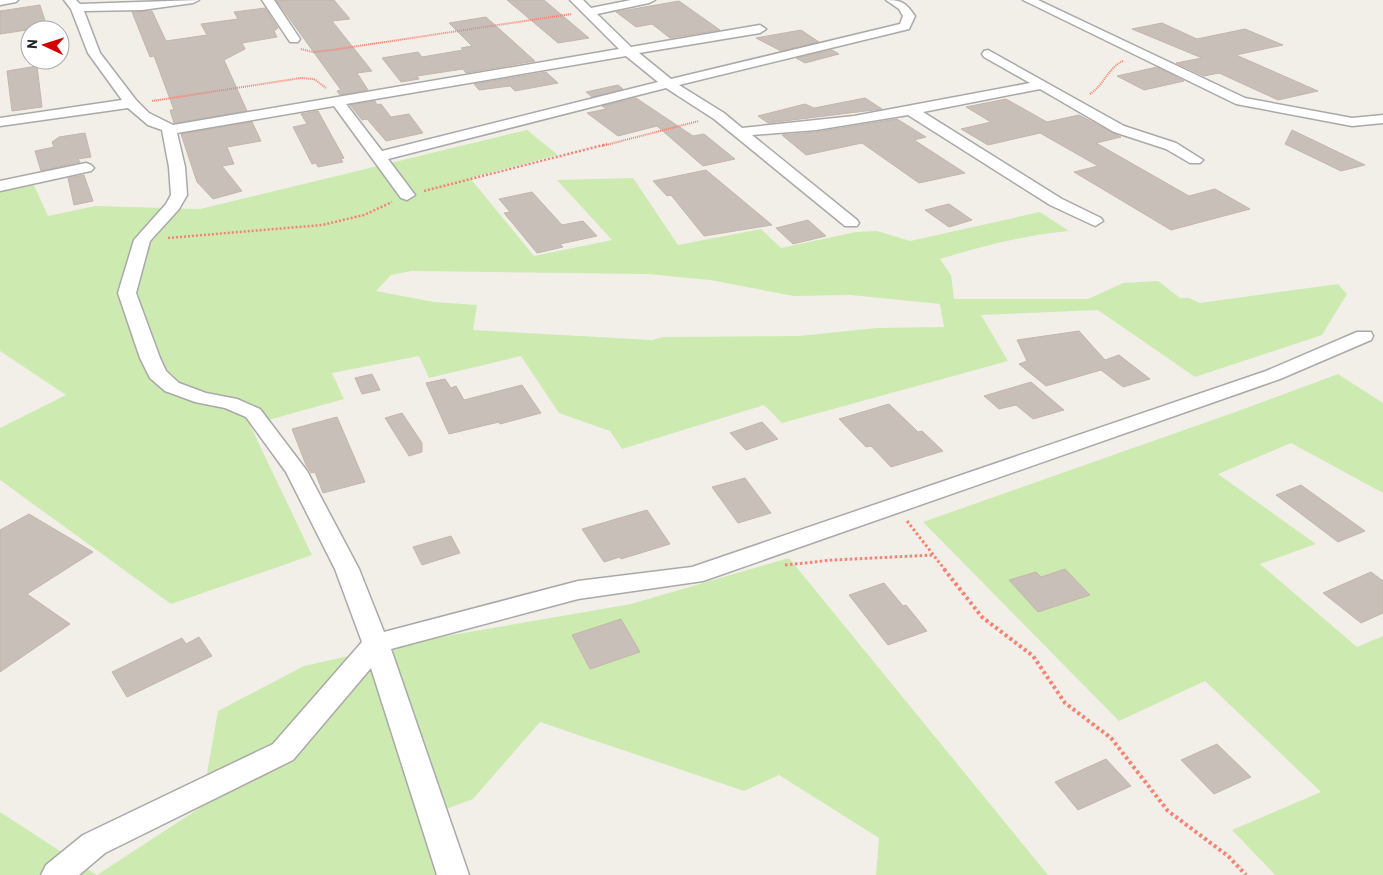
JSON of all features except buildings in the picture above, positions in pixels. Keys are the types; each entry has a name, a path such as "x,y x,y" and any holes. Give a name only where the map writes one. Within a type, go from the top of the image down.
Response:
{"street":[{"path":"0,2 12,0"},
{"path":"193,0 142,7 74,4 94,53 131,103 144,116 166,126 169,130 177,167 179,195 173,206 142,240 127,293 157,374 172,387 202,398 230,403 252,413 296,471 347,569 376,644 453,875"},
{"path":"268,0 294,39"},
{"path":"576,0 629,52 669,84 740,132 851,223"},
{"path":"587,12 649,0"},
{"path":"378,157 517,120 905,26 909,16 903,7 892,0"},
{"path":"1029,0 1241,101 1352,122 1383,131"},
{"path":"169,130 760,29"},
{"path":"988,54 1119,129 1171,146 1195,160"},
{"path":"740,132 796,129 852,122 1041,85"},
{"path":"338,102 406,195"},
{"path":"0,122 131,103"},
{"path":"911,111 1056,202 1095,221"},
{"path":"1352,122 1383,119"},
{"path":"0,186 86,168"},
{"path":"57,875 94,844 283,752 376,644 578,590 694,575 1273,374 1364,336"}],"path":[{"path":"294,39 302,51 313,52 587,12"},
{"path":"1074,102 1096,91 1105,80 1108,70 1119,62 1130,59 1132,54 1128,48"},
{"path":"131,103 301,78 314,79 327,89 338,102"},
{"path":"142,240 322,225 364,215 406,195 719,116"},
{"path":"896,506 982,617 1033,656 1065,703 1111,738 1168,811 1228,856 1246,875"},
{"path":"776,566 833,560 934,555"}],"green space":[{"path":"527,130 558,155 470,178 534,256 612,240 557,180 633,178 678,245 761,229 781,248 856,232 877,231 910,241 1040,212 1069,231 1036,235 940,259 951,275 954,299 1088,299 1123,283 1158,281 1180,298 1189,298 1200,303 1338,284 1347,294 1322,335 1195,377 1098,310 981,315 1008,361 782,423 764,405 622,449 610,431 559,413 521,356 429,378 419,356 332,373 344,399 250,425 312,555 171,604 0,480 0,428 66,395 0,351 0,192 34,185 48,216 95,206 200,209","holes":["411,271 648,274 710,280 794,296 851,295 940,304 944,327 877,328 799,336 663,337 652,340 473,330 477,305 434,302 376,291 391,275"]},
{"path":"1338,374 1383,403 1383,493 1291,443 1218,474 1316,544 1260,564 1357,647 1383,636 1383,875 1275,875 1232,830 1321,792 1205,681 1119,721 923,522"},
{"path":"789,558 1048,875 876,875 879,838 779,775 744,791 540,722 473,799 438,812 463,875 97,875 201,807 218,711 304,666 411,642 631,604"},
{"path":"0,812 97,875 0,875"}]}
